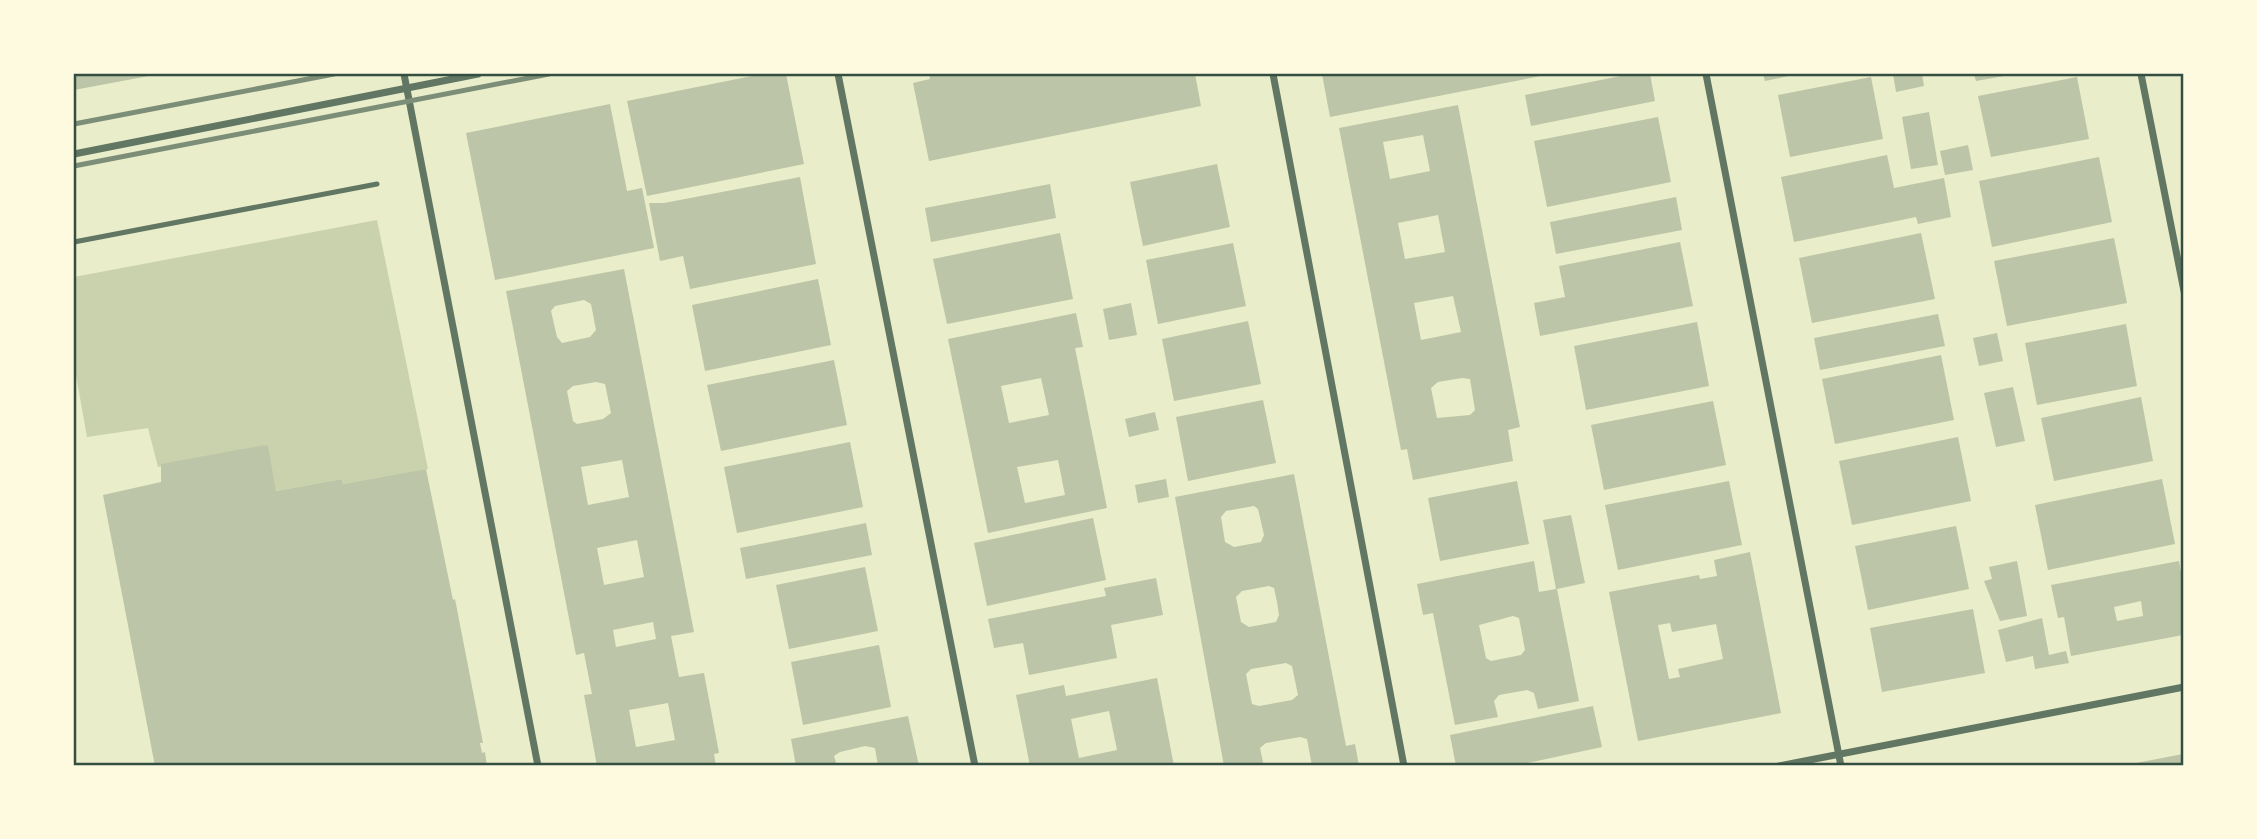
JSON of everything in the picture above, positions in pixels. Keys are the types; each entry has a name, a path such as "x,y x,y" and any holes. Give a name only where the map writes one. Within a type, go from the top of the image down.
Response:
{"street":[{"path":"404,74 538,765"},
{"path":"74,154 478,74"},
{"path":"838,74 975,765"},
{"path":"1272,74 1404,765"},
{"path":"1706,74 1841,765"},
{"path":"2141,74 2183,291"},
{"path":"1779,765 2183,687"}],"lane":[{"path":"74,242 377,184"}],"green space":[{"path":"377,220 428,469 343,484 342,479 276,491 264,445 158,467 148,428 87,437 74,364 74,277"}],"building":[{"path":"74,74 154,74 154,75 74,90"},
{"path":"762,74 786,74 804,164 647,196 627,101"},
{"path":"929,74 1195,74 1201,106 929,161 913,83 930,79"},
{"path":"1322,74 1546,74 1546,75 1330,117"},
{"path":"1631,74 1650,74 1655,101 1531,126 1525,95"},
{"path":"1763,74 1794,74 1794,75 1765,81"},
{"path":"1893,74 1922,74 1924,86 1896,92"},
{"path":"1974,74 2009,74 2010,75 1976,81"},
{"path":"1871,77 1883,139 1790,157 1778,95"},
{"path":"2077,77 2089,139 1991,157 1978,96"},
{"path":"610,104 627,191 642,188 654,248 495,280 466,133"},
{"path":"1458,105 1520,427 1508,430 1513,461 1413,480 1407,449 1401,450 1339,128","holes":["1423,135 1430,171 1390,179 1383,142","1438,215 1445,252 1405,259 1398,223","1453,296 1461,332 1421,340 1414,303","1470,379 1475,410 1470,415 1437,418 1431,388 1438,382"]},
{"path":"1929,112 1938,165 1911,169 1902,117"},
{"path":"1658,117 1671,182 1547,207 1534,141"},
{"path":"1968,145 1973,170 1945,175 1940,151"},
{"path":"1887,155 1894,188 1944,178 1951,217 1918,224 1916,217 1794,242 1781,177"},
{"path":"2099,157 2112,222 1992,247 1979,181"},
{"path":"1217,164 1230,227 1143,246 1130,182"},
{"path":"800,177 816,264 690,289 683,256 660,261 649,203 664,203"},
{"path":"1050,184 1056,218 931,242 925,208"},
{"path":"1676,197 1682,230 1556,254 1550,222"},
{"path":"1060,233 1073,299 947,324 933,259"},
{"path":"1921,233 1935,299 1812,323 1799,258"},
{"path":"2114,238 2127,303 2007,326 1994,261"},
{"path":"1680,242 1693,306 1540,336 1534,303 1565,297 1559,266"},
{"path":"1233,243 1246,306 1158,324 1146,260"},
{"path":"624,269 694,632 671,636 679,677 704,673 719,753 714,754 716,766 597,766 584,695 592,694 584,653 576,655 506,291","holes":["584,300 591,304 596,330 590,337 562,343 557,337 551,311 555,306","596,382 605,384 611,413 603,419 577,424 573,421 567,391 573,386","622,460 629,497 588,505 581,467","637,540 644,577 604,585 597,548","653,622 656,639 616,647 613,630","668,703 675,740 636,747 629,710"]},
{"path":"818,279 831,345 705,371 692,305"},
{"path":"1131,303 1137,335 1109,340 1103,309"},
{"path":"1076,313 1083,347 1075,348 1107,508 988,533 948,339","holes":["1041,378 1049,415 1009,423 1001,386","1058,460 1065,495 1025,503 1017,467"]},
{"path":"1938,314 1945,346 1820,370 1814,338"},
{"path":"1248,321 1261,384 1174,401 1162,339"},
{"path":"1697,322 1709,386 1586,410 1574,346"},
{"path":"2126,324 2137,386 2037,405 2025,343"},
{"path":"1997,333 2003,361 1979,366 1973,338"},
{"path":"1941,355 1954,420 1835,444 1822,379"},
{"path":"834,360 847,425 721,451 707,385"},
{"path":"2013,387 2025,441 1996,447 1984,393"},
{"path":"2141,397 2153,461 2054,481 2041,418"},
{"path":"1263,400 1276,463 1188,481 1176,417"},
{"path":"1713,401 1726,465 1604,490 1591,425"},
{"path":"1155,412 1159,430 1129,437 1125,419"},
{"path":"1958,437 1971,501 1852,525 1839,461"},
{"path":"850,442 863,507 737,533 724,467"},
{"path":"268,446 276,491 342,479 343,484 426,469 453,600 455,599 483,743 480,743 482,753 485,752 487,766 155,766 103,495 161,482 161,464"},
{"path":"1294,474 1346,746 1355,744 1359,766 1312,766 1307,739 1300,737 1266,743 1260,748 1263,762 1259,766 1224,766 1175,497","holes":["1254,506 1258,509 1264,535 1261,542 1234,547 1225,542 1221,517 1226,511","1269,586 1274,588 1279,615 1276,622 1249,627 1241,622 1236,597 1242,591","1286,663 1292,666 1298,695 1292,700 1259,706 1252,704 1246,674 1251,669"]},
{"path":"1166,479 1169,497 1138,503 1135,485"},
{"path":"2162,479 2175,544 2048,570 2035,505"},
{"path":"1517,481 1529,544 1440,561 1428,498"},
{"path":"1729,481 1742,545 1618,570 1605,505"},
{"path":"1571,515 1585,583 1557,589 1579,701 1538,709 1534,693 1527,690 1499,695 1494,701 1498,717 1455,725 1433,613 1423,615 1417,584 1534,561 1539,592 1556,589 1543,520","holes":["1513,616 1519,618 1525,650 1521,655 1491,661 1486,658 1479,625"]},
{"path":"1093,518 1106,580 987,606 974,543"},
{"path":"866,523 872,555 746,579 740,548"},
{"path":"1956,526 1969,589 1868,610 1855,546"},
{"path":"1750,552 1781,713 1638,741 1609,592 1699,575 1700,579 1717,576 1714,560","holes":["1670,623 1672,632 1716,624 1723,659 1678,669 1680,677 1669,679 1658,625"]},
{"path":"2017,561 2027,616 2000,621 1984,581 1992,579 1989,567"},
{"path":"2179,561 2183,584 2183,635 2071,656 2064,617 2058,618 2051,585","holes":["2141,601 2143,616 2117,621 2114,607"]},
{"path":"865,567 878,631 789,649 776,585"},
{"path":"1156,578 1163,615 1111,625 1117,658 1029,675 1023,643 994,648 988,619 1106,596 1104,588"},
{"path":"1973,609 1985,673 1882,692 1870,628"},
{"path":"2042,618 2049,655 2066,651 2069,663 2035,669 2033,656 2006,662 1998,630"},
{"path":"879,645 891,707 803,725 791,662"},
{"path":"1157,678 1174,766 1030,766 1016,695 1064,685 1066,696","holes":["1109,711 1117,750 1079,758 1071,719"]},
{"path":"1593,706 1602,747 1513,766 1456,766 1450,735"},
{"path":"908,716 919,766 878,766 875,748 865,746 834,756 837,766 796,766 791,739"},
{"path":"2183,754 2183,766 2131,766 2131,764"}],"railway":[{"path":"74,124 334,74"},
{"path":"74,166 549,74"}]}
